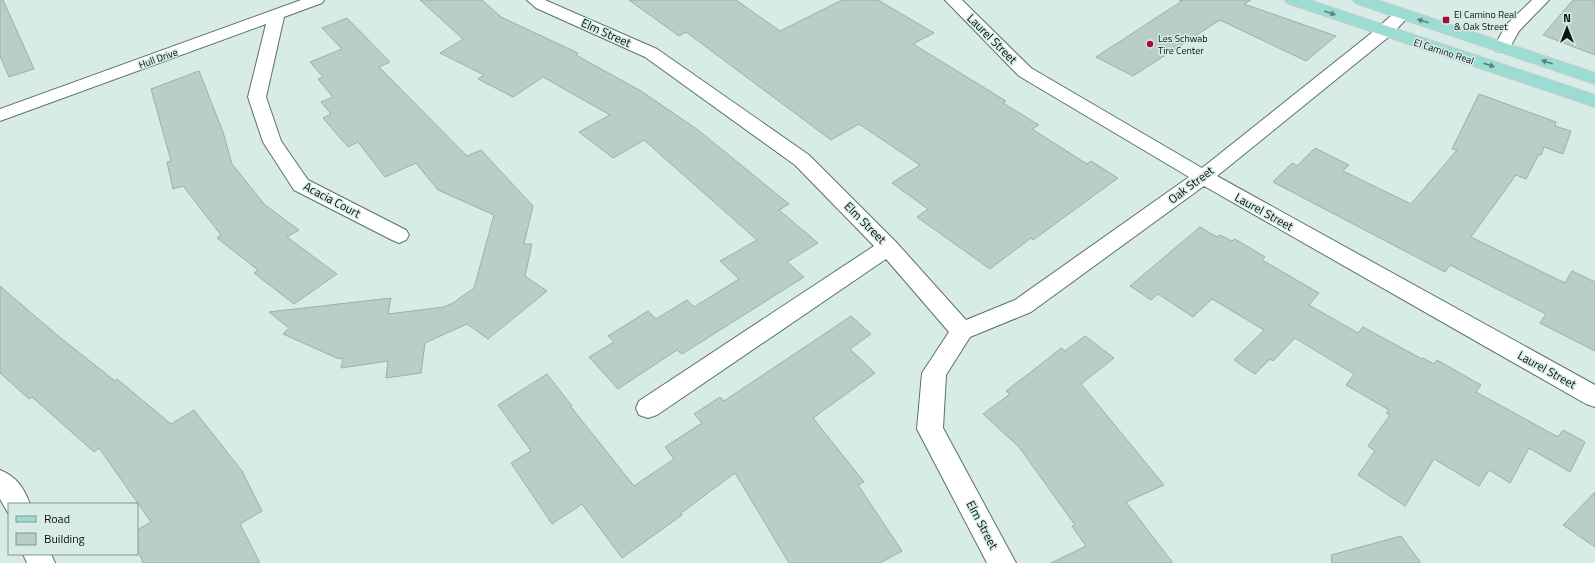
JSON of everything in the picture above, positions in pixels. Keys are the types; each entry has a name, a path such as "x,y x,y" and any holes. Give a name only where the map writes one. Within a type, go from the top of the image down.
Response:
{"main road":[{"name":"El Camino Real","path":"1293,0 1595,101"},
{"name":"El Camino Real","path":"1361,0 1595,79"}],"street":[{"name":"Hull Drive","path":"0,115 316,0"},
{"name":"Elm Street","path":"535,0 542,5 651,53 802,160 888,246 962,331 934,373 930,429 1002,563"},
{"name":"Laurel Street","path":"953,0 1025,72 1203,177 1595,397"},
{"path":"1502,47 1512,29 1541,0"},
{"name":"Acacia Court","path":"277,14 257,96 272,142 302,185 399,235"},
{"name":"Oak Street","path":"962,331 1024,306 1203,177 1385,31 1404,14"},
{"path":"648,408 888,246"},
{"path":"0,482 13,494 17,503"}],"building":[{"path":"0,0 3,0 34,69 9,77 0,56"},
{"path":"420,0 482,0 501,17 578,53 576,55 641,91 698,130 789,204 779,210 818,243 787,262 804,277 682,354 677,350 618,389 589,357 614,342 608,336 648,311 656,319 687,300 694,307 739,279 720,261 757,240 644,140 613,158 579,132 610,115 543,77 513,97 478,79 484,75 440,53 463,39"},
{"path":"629,0 736,0 780,31 842,0 878,0 934,33 913,44 1006,101 1003,103 1039,125 1032,129 1087,164 1091,161 1118,178 1033,240 1031,238 990,269 917,217 928,209 892,183 920,165 859,124 831,140 686,32 679,36"},
{"name":"Les Schwab Tire Center","path":"1179,0 1251,0 1244,4 1336,36 1306,61 1220,20 1133,76 1096,57 1182,1"},
{"path":"1573,0 1595,0 1595,55 1543,35"},
{"path":"347,18 390,62 379,67 467,156 481,150 533,206 524,244 532,244 525,276 547,291 488,339 467,324 425,343 421,373 386,378 388,361 341,368 343,358 339,359 283,334 289,328 269,312 391,298 388,314 444,307 453,303 474,288 494,215 438,190 416,163 385,177 358,142 348,147 323,118 331,114 321,102 333,97 318,79 323,77 310,62 342,49 322,28"},
{"path":"199,71 223,132 232,164 265,205 299,230 287,237 337,274 294,304 254,273 258,270 217,238 221,235 183,186 173,189 167,162 171,161 151,89"},
{"path":"1479,94 1556,122 1555,126 1571,131 1563,154 1544,147 1541,155 1539,154 1526,179 1516,175 1471,237 1565,283 1572,271 1595,282 1595,351 1540,323 1546,314 1450,265 1445,272 1273,182 1292,163 1297,166 1315,148 1349,165 1343,171 1411,204 1457,150 1452,149"},
{"path":"1200,227 1217,237 1220,235 1232,241 1235,239 1265,257 1262,260 1319,293 1309,305 1358,333 1363,327 1422,359 1423,358 1434,364 1437,360 1481,385 1476,392 1558,437 1563,430 1585,442 1570,472 1529,448 1510,483 1489,470 1479,486 1434,459 1405,506 1358,475 1375,451 1368,446 1390,415 1386,413 1389,410 1346,385 1354,374 1295,338 1273,361 1270,359 1255,374 1234,360 1264,330 1212,299 1193,317 1158,294 1151,300 1130,286"},
{"path":"0,286 57,335 115,381 117,379 171,424 194,410 242,471 262,511 240,524 260,563 143,563 138,550 138,529 151,522 99,448 94,452 32,397 29,399 0,373"},
{"path":"851,316 871,334 850,349 875,373 813,418 864,482 858,485 902,551 880,563 789,563 735,473 681,513 682,515 622,558 582,504 552,524 511,463 531,451 498,405 547,374 572,406 571,407 634,486 674,459 665,447 702,423 694,414 720,397 724,401"},
{"path":"1085,336 1114,358 1081,384 1164,485 1126,502 1173,563 1051,563 1086,546 1072,526 1075,525 1019,447 983,414 1010,394 1006,391 1061,348 1065,351"},
{"path":"1595,492 1595,547 1563,525"},
{"path":"1401,536 1421,563 1332,563 1331,555"}],"place":[{"name":"El Camino Real & Oak Street","path":"1446,20"},
{"name":"Les Schwab Tire Center","path":"1150,44"}]}
